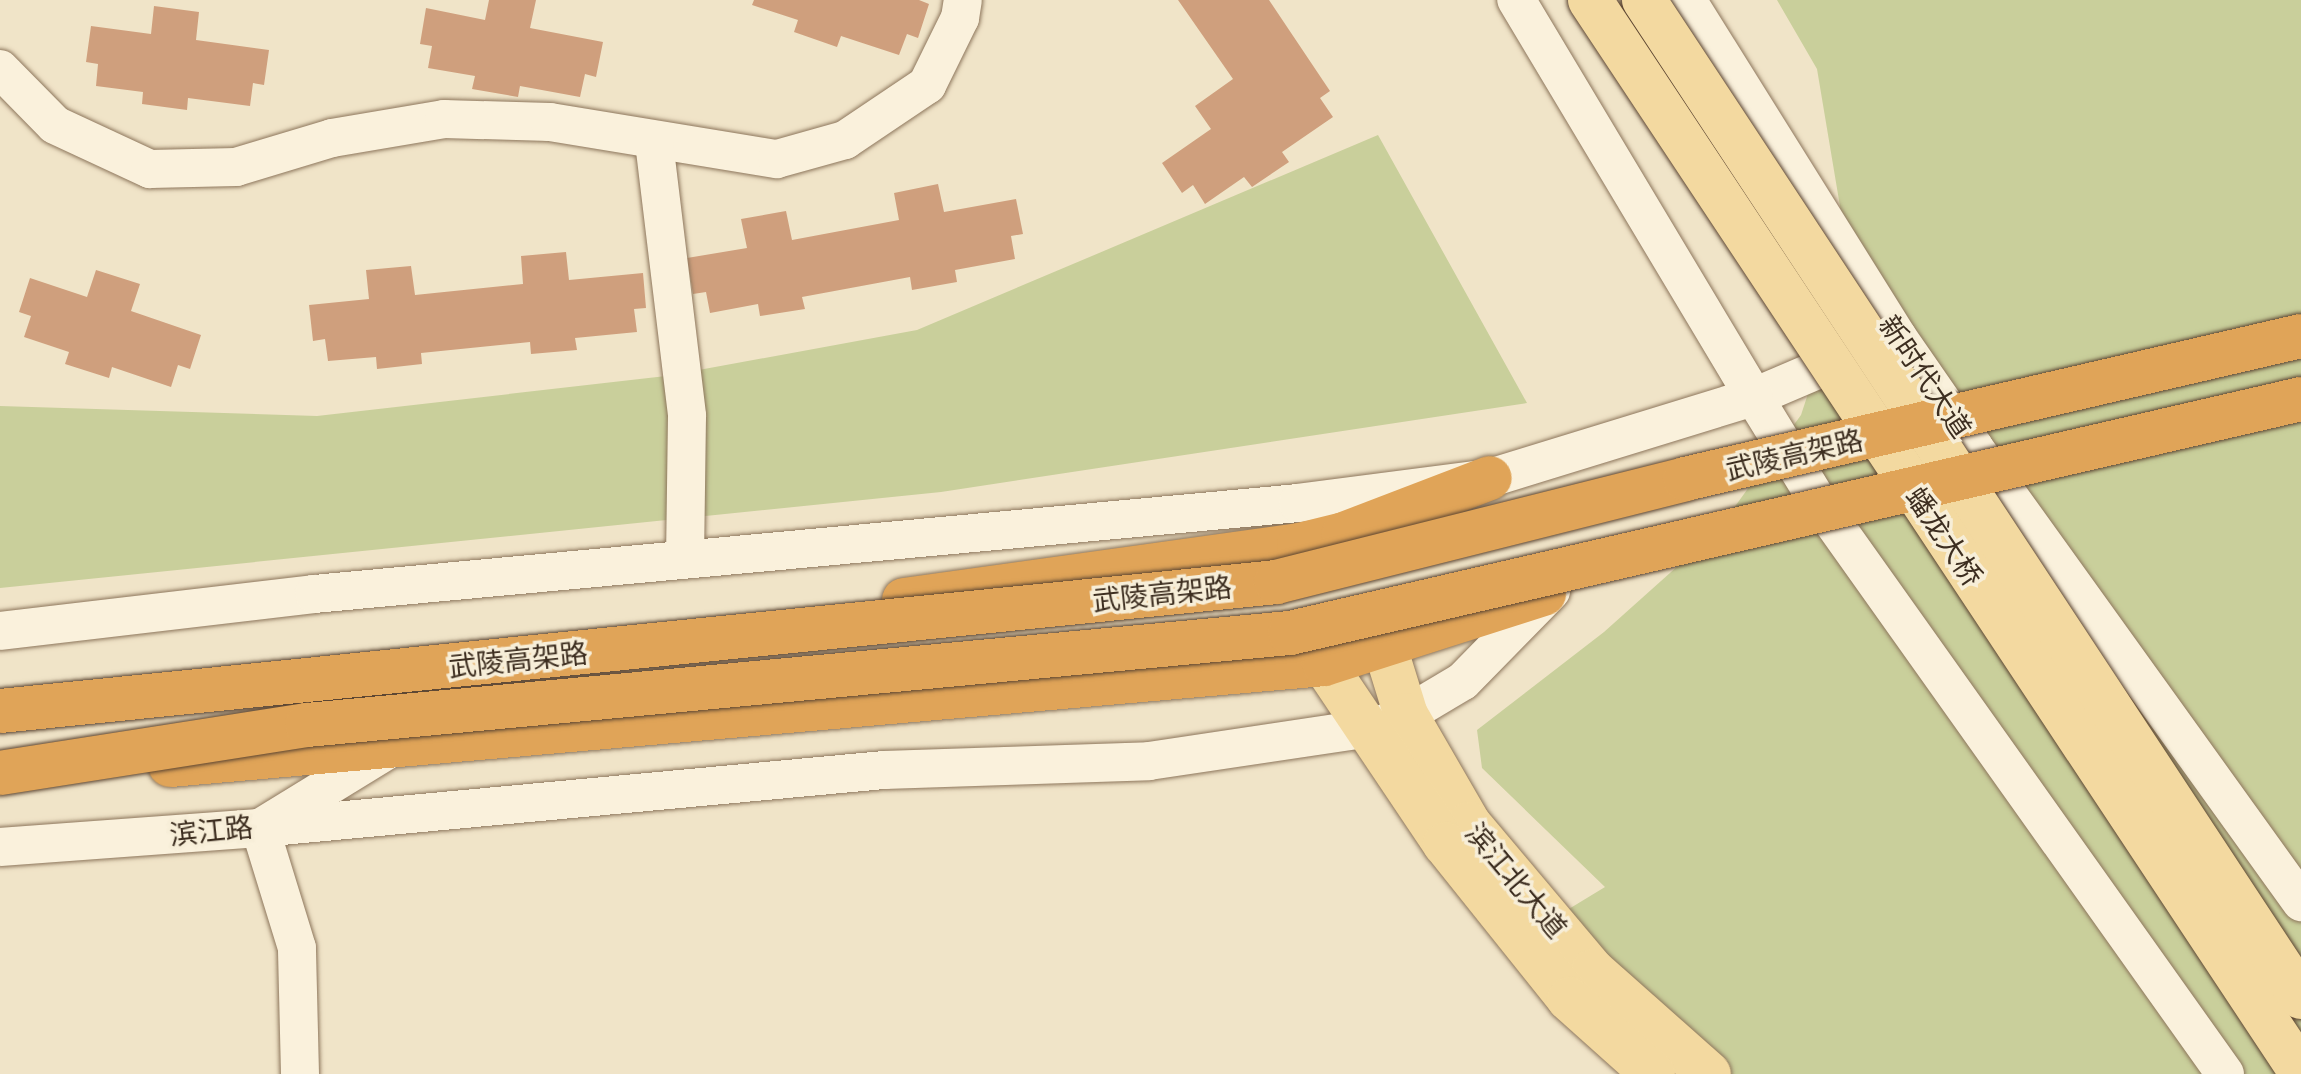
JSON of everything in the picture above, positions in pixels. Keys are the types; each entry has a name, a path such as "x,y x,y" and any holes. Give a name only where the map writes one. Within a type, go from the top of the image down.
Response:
{"highway":[{"name":"武陵高架路","path":"35,708 1276,582 1685,479 2301,336"},
{"name":"武陵高架路","path":"0,773 307,725 1290,633 2301,399"},
{"path":"35,708 394,671 1299,545 1344,534 1490,478"},
{"path":"0,781 399,743 1324,664 1544,594"}],"main road":[{"name":"蟠龙大桥","path":"1590,0 2301,1072"},
{"name":"蟠龙大桥","path":"1644,0 2301,997"},
{"name":"滨江北大道","path":"1384,644 1388,721 1445,844 1569,999 1653,1074"},
{"name":"滨江北大道","path":"1324,664 1388,721 1479,836 1593,971 1709,1074"}],"street":[{"path":"0,69 55,125 150,169 236,167 332,138 444,119 550,122 654,142 777,159 845,140 927,85 960,18 963,0"},
{"path":"1516,0 1817,500 2220,1066"},
{"name":"新时代大道","path":"1544,594 1974,447 1897,336 1687,0"},
{"path":"654,142 687,416 685,559"},
{"path":"0,631 685,559 1298,503 1490,478 1754,397 1897,336"},
{"path":"1974,447 2301,902"},
{"path":"300,1074 297,948 260,828 884,770 1149,761 1388,721 1463,681 1544,594"},
{"name":"滨江路","path":"0,847 260,828 399,743"}],"green space":[{"path":"1777,0 2301,0 2301,1074 1687,1074 1518,940 1605,887 1482,768 1477,730 1604,632 1718,530 1801,415 1850,266 1817,69"},
{"path":"1378,135 1527,403 941,492 0,588 0,406 317,416 666,376 917,330"}],"building":[{"path":"489,0 536,0 530,28 603,42 596,77 585,74 580,97 520,86 518,97 472,89 475,76 428,68 432,46 420,44 426,8 485,20"},
{"path":"754,0 919,0 929,4 918,38 907,34 899,55 841,36 837,47 794,32 798,20 752,5"},
{"path":"1178,0 1269,0 1330,91 1320,98 1333,117 1282,152 1289,162 1252,187 1244,177 1205,204 1193,185 1182,193 1162,163 1211,129 1195,106 1233,79"},
{"path":"154,6 199,12 196,40 269,50 264,85 253,83 250,106 188,98 187,110 142,104 143,92 96,86 98,64 86,62 91,26 151,34"},
{"path":"938,184 944,212 1016,199 1023,234 1011,236 1015,259 955,270 957,282 912,290 910,277 802,297 805,309 760,316 758,304 710,313 706,292 693,294 687,258 747,248 741,219 786,211 792,240 899,220 894,193"},
{"path":"566,252 569,280 643,273 646,308 634,309 637,332 575,338 577,350 531,354 530,342 421,353 422,364 377,369 376,357 328,361 325,339 313,341 309,305 369,299 366,270 411,266 415,295 523,284 521,256"},
{"path":"96,270 140,284 131,311 201,335 190,369 178,365 171,387 112,367 109,378 65,364 69,352 24,337 31,316 19,312 30,278 87,297"}]}
